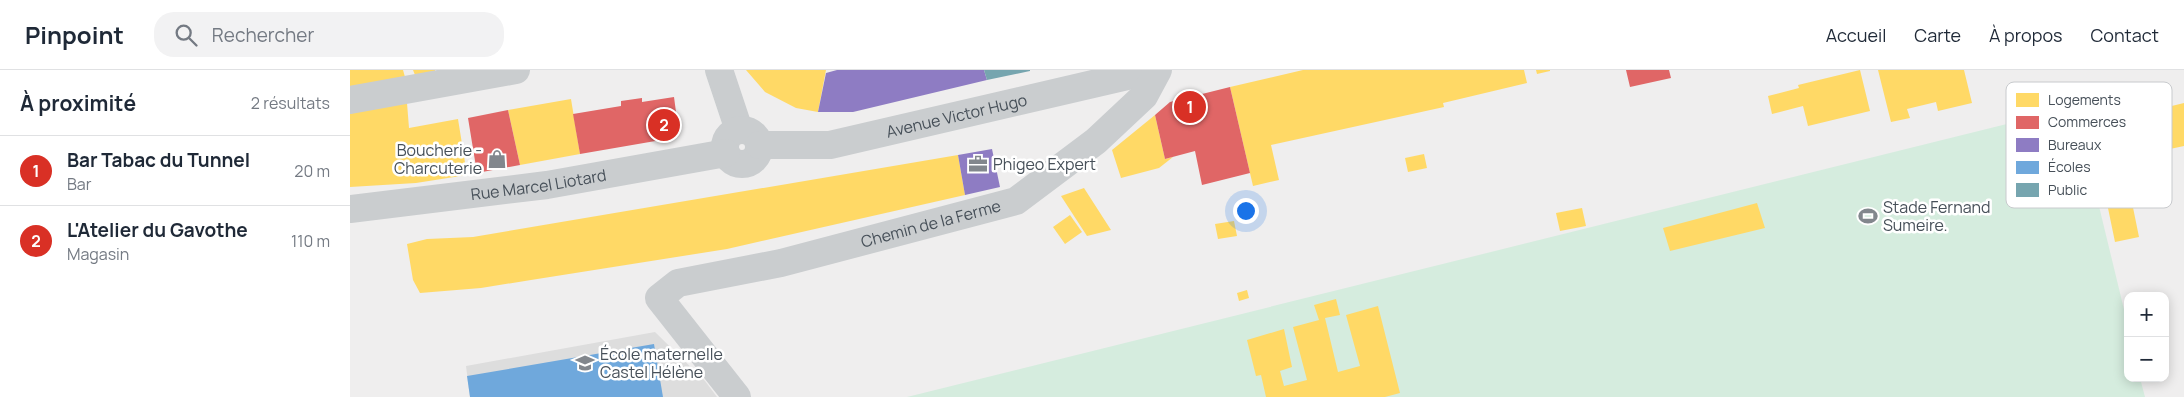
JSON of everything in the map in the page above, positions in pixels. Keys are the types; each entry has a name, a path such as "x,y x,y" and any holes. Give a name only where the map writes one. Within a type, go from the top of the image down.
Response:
{"street":[{"path":"350,100 516,70"},
{"path":"719,70 741,142"},
{"name":"Avenue Victor Hugo","path":"741,142 830,145 1153,70"},
{"name":"Chemin de la Ferme","path":"737,397 659,298 678,283 781,263 1016,201 1096,141 1144,96 1158,70"},
{"name":"Rue Marcel Liotard","path":"350,209 547,185 741,142"}],"shaded area":[{"name":"École maternelle Castel Hélène","path":"655,332 705,381 717,397 470,397 466,366"}],"green space":[{"name":"Stade Fernand Sumeire.","path":"2006,124 2006,208 2099,208 2124,309 2124,382 2141,382 2145,397 907,397"}],"building: Logements":[{"path":"350,70 403,70 405,77 350,87"},
{"path":"413,70 435,70 435,71 415,75"},
{"path":"746,70 826,70 818,112 796,108 765,92"},
{"path":"1303,70 1524,70 1527,83 1443,103 1444,107 1271,145 1279,180 1253,186 1230,87"},
{"path":"1536,70 1550,70 1550,71 1537,74"},
{"path":"1860,70 1870,111 1808,126 1803,106 1772,114 1768,96 1799,88 1798,85"},
{"path":"1878,70 1964,70 1972,103 1938,111 1936,102 1907,109 1910,118 1891,122"},
{"path":"571,99 580,154 520,165 508,110"},
{"path":"407,103 409,128 458,119 467,175 416,183 350,187 350,112"},
{"path":"2184,103 2184,146 2172,149 2172,106"},
{"path":"1155,115 1165,159 1173,157 1159,168 1121,178 1112,150"},
{"path":"1424,154 1427,168 1408,172 1405,158"},
{"path":"958,155 965,195 727,249 481,288 420,293 413,280 407,244 427,239 473,237"},
{"path":"1084,188 1111,230 1087,236 1061,196"},
{"path":"1757,203 1765,228 1670,251 1663,228"},
{"path":"1582,208 1586,226 1560,231 1556,213"},
{"path":"2108,208 2133,208 2139,237 2115,242"},
{"path":"1070,215 1082,232 1065,244 1053,227"},
{"path":"1234,221 1237,236 1218,239 1215,224"},
{"path":"1247,290 1249,298 1239,301 1237,293"},
{"path":"1336,299 1340,315 1325,318 1338,372 1360,366 1346,315 1378,306 1400,393 1385,397 1266,397 1261,375 1256,376 1247,340 1284,329 1292,367 1280,371 1284,386 1307,380 1293,327 1319,320 1314,305"}],"building: Commerces":[{"path":"1626,70 1669,70 1671,78 1630,87"},
{"path":"1230,87 1250,173 1202,185 1195,151 1165,159 1155,115 1170,102"},
{"path":"674,97 678,127 667,139 580,154 573,114 621,106 621,101 642,98 642,102"},
{"path":"508,110 520,165 477,173 468,118"}],"building: Bureaux":[{"path":"837,70 984,70 987,80 853,112 818,112 826,73"},
{"path":"992,149 1000,187 965,195 958,155"}],"building: Écoles":[{"name":"École maternelle Castel Hélène","path":"654,344 663,397 470,397 467,376"}],"building: Public":[{"path":"984,70 1030,70 1030,71 987,80"}],"place":[{"name":"Bar Tabac du Tunnel","path":"1190,107"},
{"name":"L'Atelier du Gavothe","path":"664,125"},
{"name":"Boucherie - Charcuterie","path":"497,159"},
{"name":"Phigeo Expert","path":"978,164"},
{"name":"Stade Fernand Sumeire.","path":"1868,216"},
{"name":"École maternelle Castel Hélène","path":"585,363"}]}
